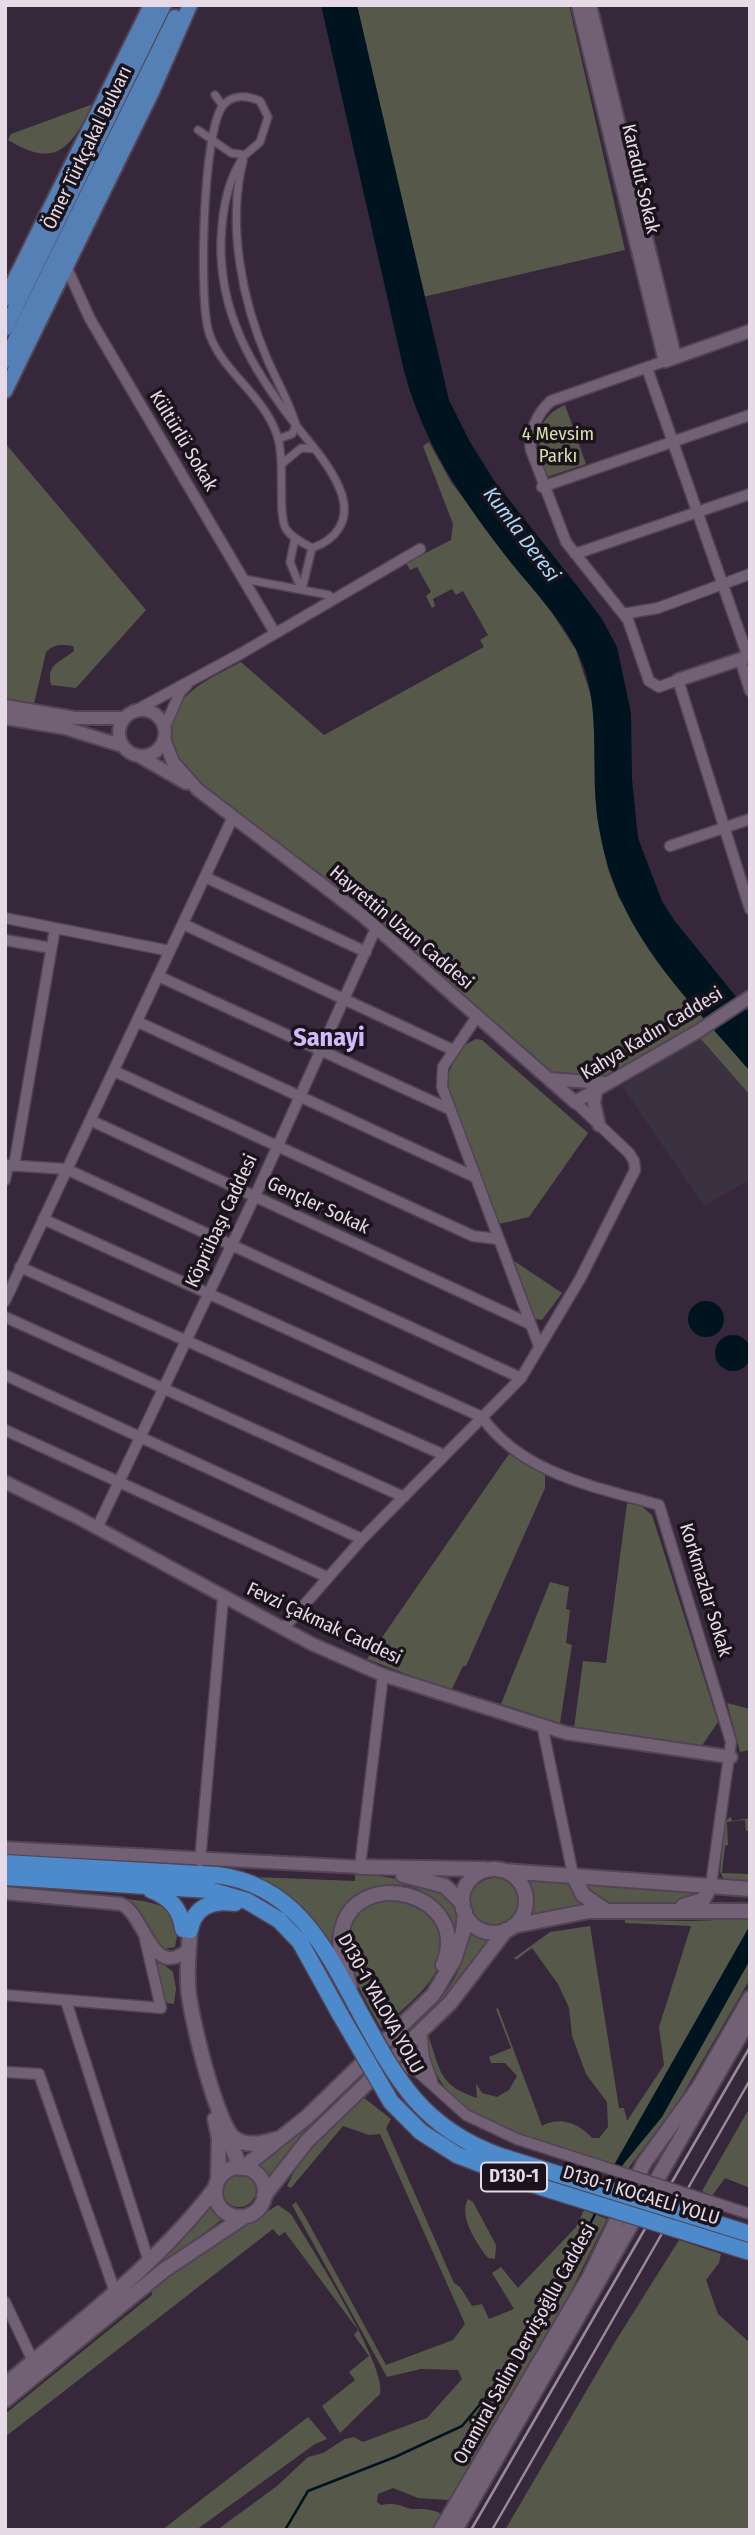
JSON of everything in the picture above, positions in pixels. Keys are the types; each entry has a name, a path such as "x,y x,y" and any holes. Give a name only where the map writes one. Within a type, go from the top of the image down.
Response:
{"highway":[{"name":"D130-1 YALOVA YOLU","path":"5,1863 217,1875 249,1883 283,1899 301,1915 325,1948 411,2099 463,2140 526,2164 750,2234"},
{"name":"D130-1","path":"5,1877 208,1890 234,1896 266,1911"},
{"path":"142,1887 170,1900 187,1930"},
{"path":"187,1930 195,1916 213,1902 232,1902 266,1911"},
{"name":"D130-1 KOCAELİ YOLU","path":"266,1911 300,1942 391,2102 421,2132 457,2155 541,2187 750,2252"}],"main road":[{"path":"5,329 164,5"},
{"name":"Ömer Türkçakal Bulvarı","path":"17,304 180,5"},
{"path":"5,391 152,92 190,5"},
{"path":"5,361 17,304 148,8"},
{"path":"360,1867 490,1869 750,1889"},
{"path":"360,1867 438,1884 450,1890 470,1921 486,1931 567,1914 607,1911 750,1911"},
{"path":"5,2385 149,2262 191,2219 229,2170 242,2168 284,2136 414,2013 448,1974 459,1946 467,1885 481,1872 490,1869"},
{"path":"5,2400 163,2271 257,2210 264,2196 307,2141 371,2076 450,2003 524,1913 526,1896 519,1881 505,1871"},
{"path":"573,1875 583,1895 607,1911"},
{"path":"647,1912 698,1903 706,1896 711,1885"},
{"path":"357,2007 340,1945 345,1920 368,1898 402,1892 423,1900 433,1909 442,1919 448,1940 445,1961 414,2013"},
{"path":"187,1930 185,2017 218,2130 217,2203 229,2214 244,2217"},
{"path":"186,1952 191,2014 224,2127 242,2168 257,2175 264,2196"},
{"name":"Oramiral Salim Dervişoğllu Caddesi","path":"441,2530 590,2276 644,2163 699,2087 750,1998"},
{"name":"Oramiral Salim Dervişoğllu Caddesi","path":"455,2530 750,2018"},
{"path":"224,2127 236,2140 250,2144 266,2143 284,2136"}],"street":[{"name":"Karadut Sokak","path":"578,5 670,359"},
{"name":"Karadut Sokak","path":"590,5 670,359"},
{"path":"215,95 223,106"},
{"path":"252,97 267,109 264,134 231,178 222,220 220,260 234,326 252,363 334,478 345,512 339,531 327,543 312,548 285,528 282,512 283,463 270,416 215,346 208,329 204,306 204,211 214,138 214,125 229,100 252,97"},
{"path":"198,130 214,138 232,153 245,156"},
{"path":"245,156 238,211 240,259 248,308 296,425 292,434 278,439"},
{"name":"Kültürlü Sokak","path":"65,265 90,319 275,633"},
{"path":"746,657 654,686 647,677 631,626 624,614 563,537 542,487 530,444 531,435 546,405 750,331"},
{"path":"646,368 746,657 750,691"},
{"path":"542,487 750,415"},
{"path":"283,463 301,448 315,449"},
{"path":"575,554 750,494"},
{"path":"295,538 290,562 302,589"},
{"path":"302,589 312,548"},
{"path":"123,746 119,732 128,715 420,549"},
{"path":"624,614 658,608 750,574"},
{"path":"244,579 330,595 332,599"},
{"path":"139,756 156,751 180,692 192,679"},
{"path":"678,680 750,909"},
{"path":"5,706 75,719 153,713 164,734 173,762 198,790"},
{"path":"5,718 65,728 123,746 198,790"},
{"name":"Hayrettin Uzun Caddesi","path":"198,790 376,928 575,1102"},
{"path":"5,1301 233,817"},
{"path":"670,846 750,819"},
{"path":"205,877 366,952"},
{"path":"5,918 170,951"},
{"path":"183,924 453,1050"},
{"path":"5,1180 55,928"},
{"name":"Köprübaşı Caddesi","path":"97,1528 255,1196 376,928"},
{"path":"5,940 51,948"},
{"path":"159,976 449,1109"},
{"name":"Kahya Kadın Caddesi","path":"575,1102 696,1032 750,997"},
{"path":"476,1018 443,1067 441,1081 449,1109 539,1346"},
{"path":"138,1022 475,1177"},
{"path":"114,1071 473,1236 498,1239"},
{"path":"547,1079 575,1083 608,1083"},
{"path":"596,1090 594,1103 599,1125"},
{"path":"283,1629 362,1539 521,1378 580,1279 635,1170 629,1153 575,1102"},
{"name":"Gençler Sokak","path":"92,1121 530,1324"},
{"path":"9,1165 66,1169 521,1378"},
{"path":"43,1219 482,1418"},
{"path":"20,1267 444,1455"},
{"path":"5,1317 404,1496"},
{"path":"5,1375 362,1539"},
{"name":"Korkmazlar Sokak","path":"482,1418 508,1447 538,1465 659,1506 728,1724 731,1757 711,1885"},
{"path":"5,1430 327,1577"},
{"name":"Fevzi Çakmak Caddesi","path":"5,1482 97,1528 283,1629 383,1675 542,1725 600,1740 731,1757"},
{"path":"200,1861 223,1598"},
{"path":"5,1848 200,1861 360,1867 383,1675"},
{"path":"542,1725 573,1875"},
{"path":"5,1893 121,1904 135,1914 144,1936 161,2008 5,1995"},
{"path":"144,1936 158,1952 170,1957 186,1952"},
{"path":"66,2001 149,2262"},
{"path":"421,2031 424,2057 432,2081"},
{"path":"371,2076 395,2067 408,2067 432,2081 466,2115 517,2139 750,2214"},
{"path":"5,2072 39,2074 115,2292"},
{"path":"5,2302 33,2361"}],"shaded area":[{"path":"700,1038 750,1095 750,1179 704,1206 622,1086"}],"green space":[{"path":"357,5 569,5 625,250 423,297"},
{"path":"93,104 77,132 61,149 51,153 39,153 8,140 11,134"},
{"name":"4 Mevsim Parkı","path":"565,405 586,464 547,477 539,436 546,418"},
{"path":"429,442 451,482 552,613 576,650 593,702 597,818 608,869 619,898 706,1020 605,1077 559,1075 540,1065 362,908 186,772 175,751 171,732 172,717 179,704 205,681 241,662 324,735 484,647 480,640 488,635 463,591 456,595 452,589 433,599 435,606 432,608 426,596 431,592 417,567 410,570 406,563 451,540 453,524 423,446"},
{"path":"5,443 146,610 76,688 51,685 50,678 52,668 74,651 73,646 58,645 49,649 46,652 34,704 5,699"},
{"path":"714,1029 750,1071 750,1095 700,1038"},
{"path":"476,1039 482,1040 588,1133 529,1217 499,1224 450,1096 447,1076 461,1047"},
{"path":"514,1261 562,1293 542,1320 535,1319"},
{"path":"509,1454 545,1475 545,1488 466,1666 463,1666 451,1691 367,1659"},
{"path":"627,1503 641,1506 652,1515 718,1722 701,1747 574,1728 583,1661 606,1663"},
{"path":"550,1582 569,1587 566,1609 570,1610 566,1643 572,1645 560,1723 501,1704"},
{"path":"727,1703 750,1709 750,1750 740,1752"},
{"path":"731,1817 732,1821 750,1818 750,1831 746,1831 745,1820 727,1822 728,1845 725,1846 722,1873 750,1874 750,1884 728,1881 720,1871 725,1821"},
{"path":"355,1872 422,1883 446,1891 457,1904 455,1932 444,1909 427,1894 409,1886 388,1885 369,1890 352,1902 339,1920 331,1944 297,1902 255,1877 355,1881"},
{"path":"495,1878 505,1880 513,1886 519,1894 519,1914 513,1922 505,1928 495,1930 485,1928 477,1922 471,1914 469,1904 471,1894 477,1886 485,1880"},
{"path":"524,1879 571,1881 588,1907 532,1917 533,1896"},
{"path":"580,1881 701,1889 701,1893 679,1903 637,1902 610,1905 594,1899"},
{"path":"125,1899 148,1902 166,1909 176,1923 175,1947 165,1949 154,1937 138,1909"},
{"path":"381,1899 410,1901 422,1908 436,1924 442,1954 429,1983 381,2028 354,1976 346,1940 350,1924 361,1910"},
{"path":"625,1920 750,1920 750,1979 679,2101 627,2170 514,2133 462,2105 443,2085 431,2061 428,2035 443,2075 455,2088 477,2098 476,2083 482,2093 497,2097 509,2090 517,2076 505,2063 491,2063 489,2057 511,2048 496,2009 498,2008 542,2126 562,2121 581,2128 592,2138 599,2138 608,2127 607,2102 586,2074 572,2036 569,2008 558,1984 532,1948 516,1960 514,1958 550,1932 590,1926 619,2108 624,2108 627,2121 664,2065 659,2027 691,1926 625,1923"},
{"path":"469,1933 487,1942 441,2005 437,2001 459,1970"},
{"path":"157,1959 173,1972 176,1989 174,2004 167,2003 161,1991"},
{"path":"350,2084 268,2179 255,2166"},
{"path":"363,2097 391,2119 386,2128 454,2283 460,2287 472,2306 482,2304 489,2319 514,2309 492,2273 501,2267 518,2288 576,2227 584,2210 607,2219 569,2295 449,2500 418,2498 393,2488 378,2494 377,2502 381,2505 432,2510 442,2514 432,2530 217,2530 277,2486 308,2457 323,2453 345,2439 354,2437 363,2442 427,2418 462,2379 458,2370 421,2369 387,2377 292,2205 296,2202 303,2213 386,2365 453,2340 465,2324 380,2134 369,2135 343,2126 291,2188 287,2186 299,2162 353,2102"},
{"path":"750,2107 750,2188 725,2178 712,2196 702,2191"},
{"path":"239,2173 251,2178 256,2190 251,2202 239,2207 227,2202 222,2190 227,2178"},
{"path":"468,2199 473,2202 496,2245 495,2259 488,2258 470,2230 465,2213"},
{"path":"210,2201 225,2217 91,2321"},
{"path":"278,2205 291,2214 329,2277 360,2333 379,2380 380,2394 340,2433 322,2406 355,2380 349,2372 369,2356 354,2335 358,2330 285,2232 279,2236 273,2229 5,2437 5,2414 152,2295 152,2290 197,2255"},
{"path":"679,2240 721,2254 719,2263 706,2280 718,2314 750,2343 750,2530 505,2530 615,2342"},
{"path":"308,2417 327,2439 315,2444 196,2530 162,2530"}],"water":[{"name":"Kumla Deresi","path":"321,5 357,5 449,400 470,442 495,482 602,619 617,647 631,713 632,779 638,838 662,901 674,920 750,1014 750,1071 676,986 635,927 606,860 598,821 593,712 585,670 570,638 555,616 512,564 462,496 435,449 412,398"},
{"path":"706,1301 719,1306 724,1319 719,1332 706,1337 693,1332 688,1319 693,1306"},
{"path":"733,1335 746,1340 751,1353 746,1366 733,1371 720,1366 715,1353 720,1340"},
{"path":"750,1925 750,1960 662,2117 621,2167 614,2165"}],"waterway":[{"path":"285,2530 308,2491 395,2457 462,2426 508,2371 556,2293 596,2212"}],"railway":[{"path":"471,2530 750,2047"},
{"path":"492,2530 750,2080"}],"district":[{"name":"Sanayi","path":"329,1039"}]}
